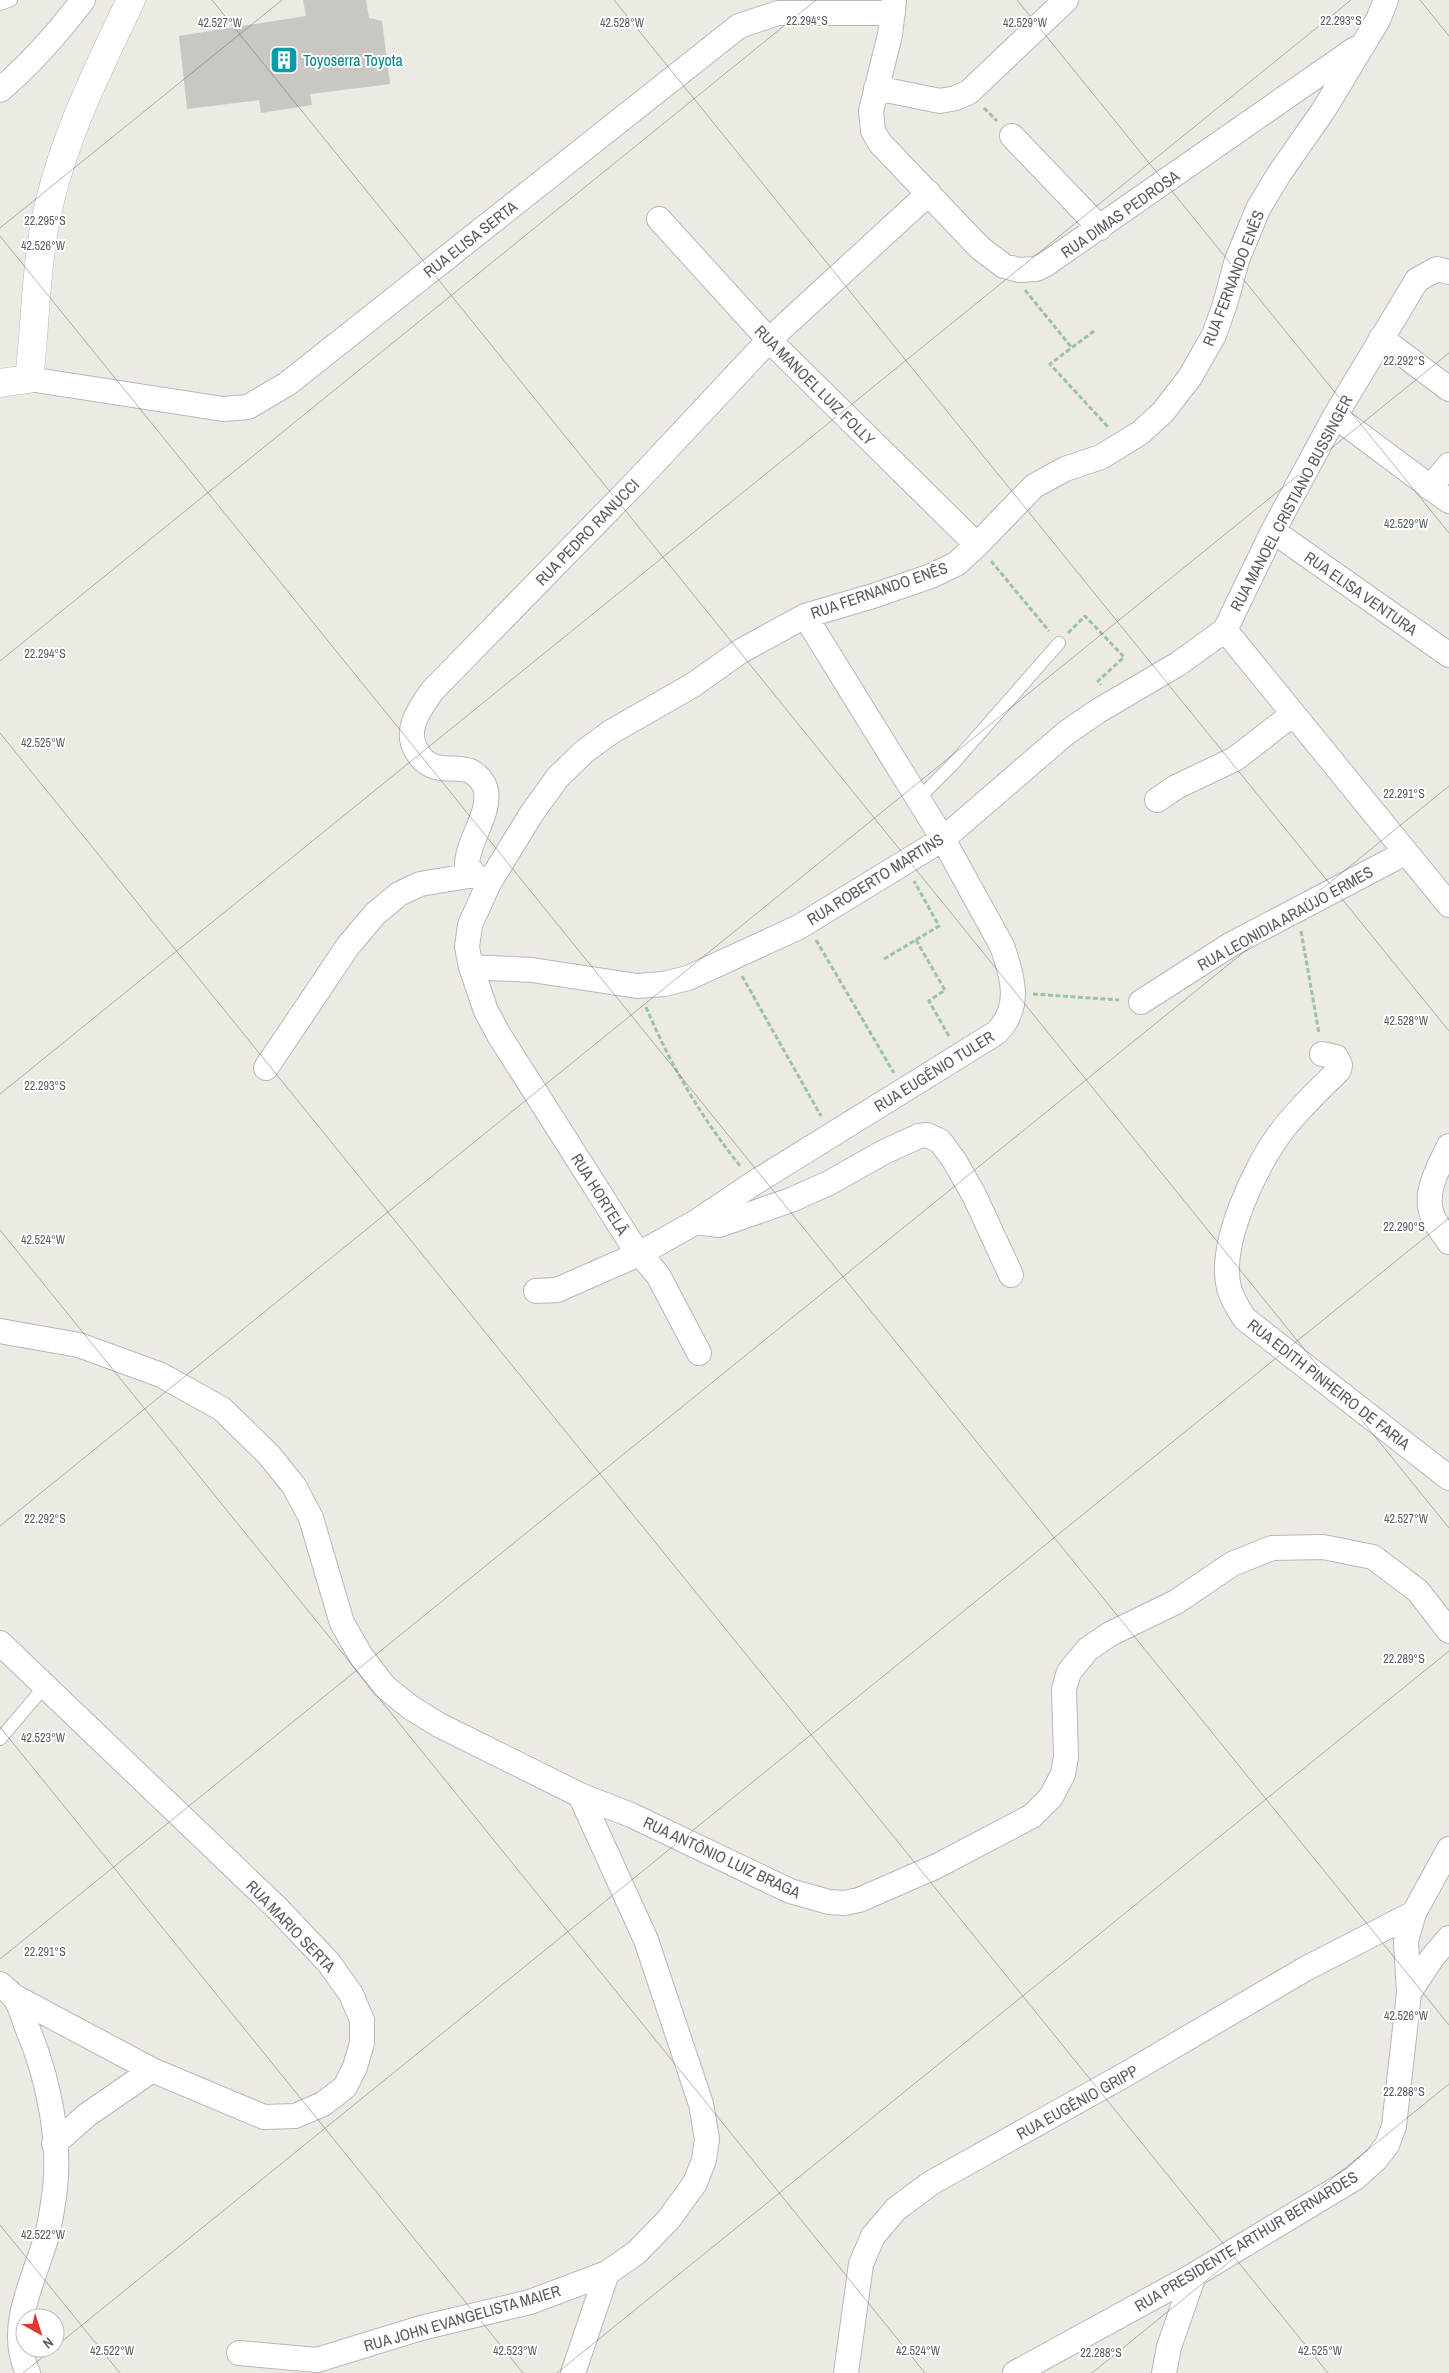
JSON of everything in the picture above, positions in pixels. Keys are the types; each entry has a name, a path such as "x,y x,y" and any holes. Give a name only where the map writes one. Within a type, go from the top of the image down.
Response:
{"street":[{"path":"0,90 31,62 83,0"},
{"path":"0,383 29,379 42,235 55,182 90,86 131,0"},
{"path":"876,88 940,101 956,98 969,92 1066,0"},
{"name":"RUA FERNANDO ENÊS","path":"499,1035 486,1011 471,967 467,947 470,925 482,879 558,777 585,751 611,732 693,685 741,651 804,616 873,596 931,576 956,564 1034,486 1065,469 1101,457 1140,433 1163,412 1190,377 1214,335 1237,260 1258,209 1279,174 1323,111 1361,45 1378,20 1386,0"},
{"name":"RUA ELISA SERTA","path":"29,379 223,409 248,407 287,384 739,26 778,13 894,7"},
{"name":"RUA DIMAS PEDROSA","path":"894,7 890,35 876,88 871,122 880,143 980,248 1004,266 1019,270 1036,269 1046,264 1361,45"},
{"path":"1012,136 1100,228"},
{"name":"RUA PEDRO RANUCCI","path":"482,879 467,864 467,858 485,805 486,790 481,779 469,771 437,767 420,757 411,742 412,729 417,713 432,691 637,481 769,340 929,193"},
{"name":"RUA MANOEL LUIZ FOLLY","path":"659,219 769,340 977,545"},
{"name":"RUA MANOEL CRISTIANO BUSSINGER","path":"1449,272 1437,269 1417,280 1335,416 1273,531 1225,630 1405,853 1449,904"},
{"path":"1381,338 1449,389"},
{"path":"1335,416 1440,494 1449,465"},
{"name":"RUA ELISA VENTURA","path":"1273,531 1449,655"},
{"name":"RUA EUGÊNIO TULER","path":"536,1292 557,1290 639,1254 696,1222 754,1183 961,1056 1003,1026 1012,1008 1013,992 1007,960 1002,946 942,839 804,616"},
{"name":"RUA ROBERTO MARTINS","path":"471,967 532,970 637,986 664,984 688,978 805,922 942,839 1066,732 1178,664 1225,630"},
{"path":"1157,800 1176,787 1235,759 1293,714"},
{"name":"RUA LEONIDIA ARAÚJO ERMES","path":"1141,1002 1230,945 1405,853"},
{"path":"266,1068 348,946 375,914 399,894 420,884 482,879"},
{"name":"RUA HORTELÃ","path":"499,1035 639,1254 658,1275 699,1353"},
{"name":"RUA EDITH PINHEIRO DE FARIA","path":"1322,1054 1336,1056 1340,1065 1338,1070 1281,1131 1266,1154 1238,1213 1230,1246 1229,1288 1237,1307 1245,1319 1449,1478"},
{"path":"696,1222 719,1225 754,1214 829,1183 884,1152 919,1136 928,1135 940,1141 954,1160 974,1195 1010,1275"},
{"path":"1449,1146 1434,1179 1430,1197 1431,1211 1449,1242"},
{"name":"RUA ANTÔNIO LUIZ BRAGA","path":"0,1331 80,1345 161,1375 222,1409 269,1455 294,1486 311,1518 342,1624 361,1656 384,1686 410,1707 440,1725 580,1795 631,1815 790,1891 844,1903 859,1900 937,1866 1032,1816 1051,1797 1063,1774 1066,1757 1064,1689 1069,1672 1088,1649 1110,1634 1176,1602 1232,1564 1272,1548 1323,1547 1373,1557 1418,1591 1449,1631"},
{"name":"RUA MARIO SERTA","path":"0,1643 278,1909 330,1963 351,1994 362,2020 362,2043 355,2066 345,2087 323,2104 296,2116 264,2117 152,2070 5,1998"},
{"name":"RUA JOHN EVANGELISTA MAIER","path":"239,2352 320,2367 421,2328 530,2302 607,2273 636,2253 669,2219 695,2183 704,2160 706,2138 701,2104 646,1940 580,1795"},
{"path":"1409,1993 1406,1941 1414,1913 1449,1849"},
{"name":"RUA EUGÊNIO GRIPP","path":"846,2373 861,2264 873,2236 896,2209 932,2183 1128,2073 1305,1969 1414,1913"},
{"path":"1409,1993 1432,1958 1449,1938"},
{"name":"RUA PRESIDENTE ARTHUR BERNARDES","path":"1015,2373 1194,2275 1355,2178 1376,2159 1387,2145 1394,2126 1409,1993"},
{"path":"5,1998 36,2048 46,2082 53,2120 54,2202 44,2246 21,2310 20,2341 28,2373"},
{"path":"54,2144 87,2115 152,2070"},
{"path":"573,2373 607,2273"},
{"path":"1164,2373 1169,2347 1194,2275"}],"lane":[{"path":"0,4 11,0"},
{"path":"917,800 952,764 1059,643"},
{"path":"0,1739 45,1686"}],"path":[{"path":"969,92 1012,136"},
{"path":"1004,266 1072,348"},
{"path":"1094,332 1050,364 1122,444"},
{"path":"884,959 939,926 904,863"},
{"path":"1297,909 1322,1054"},
{"path":"805,922 904,1090"},
{"path":"916,940 945,990 929,1001 961,1056"},
{"path":"731,958 832,1135"},
{"path":"637,986 659,1036 707,1121 716,1136 754,1183"},
{"path":"1013,992 1141,1002"}],"building":[{"name":"Toyoserra Toyota","path":"303,0 366,0 369,18 382,21 390,84 310,94 312,105 261,113 259,100 187,109 179,36 306,16"}],"place":[{"name":"Toyoserra Toyota","path":"284,60"}]}
